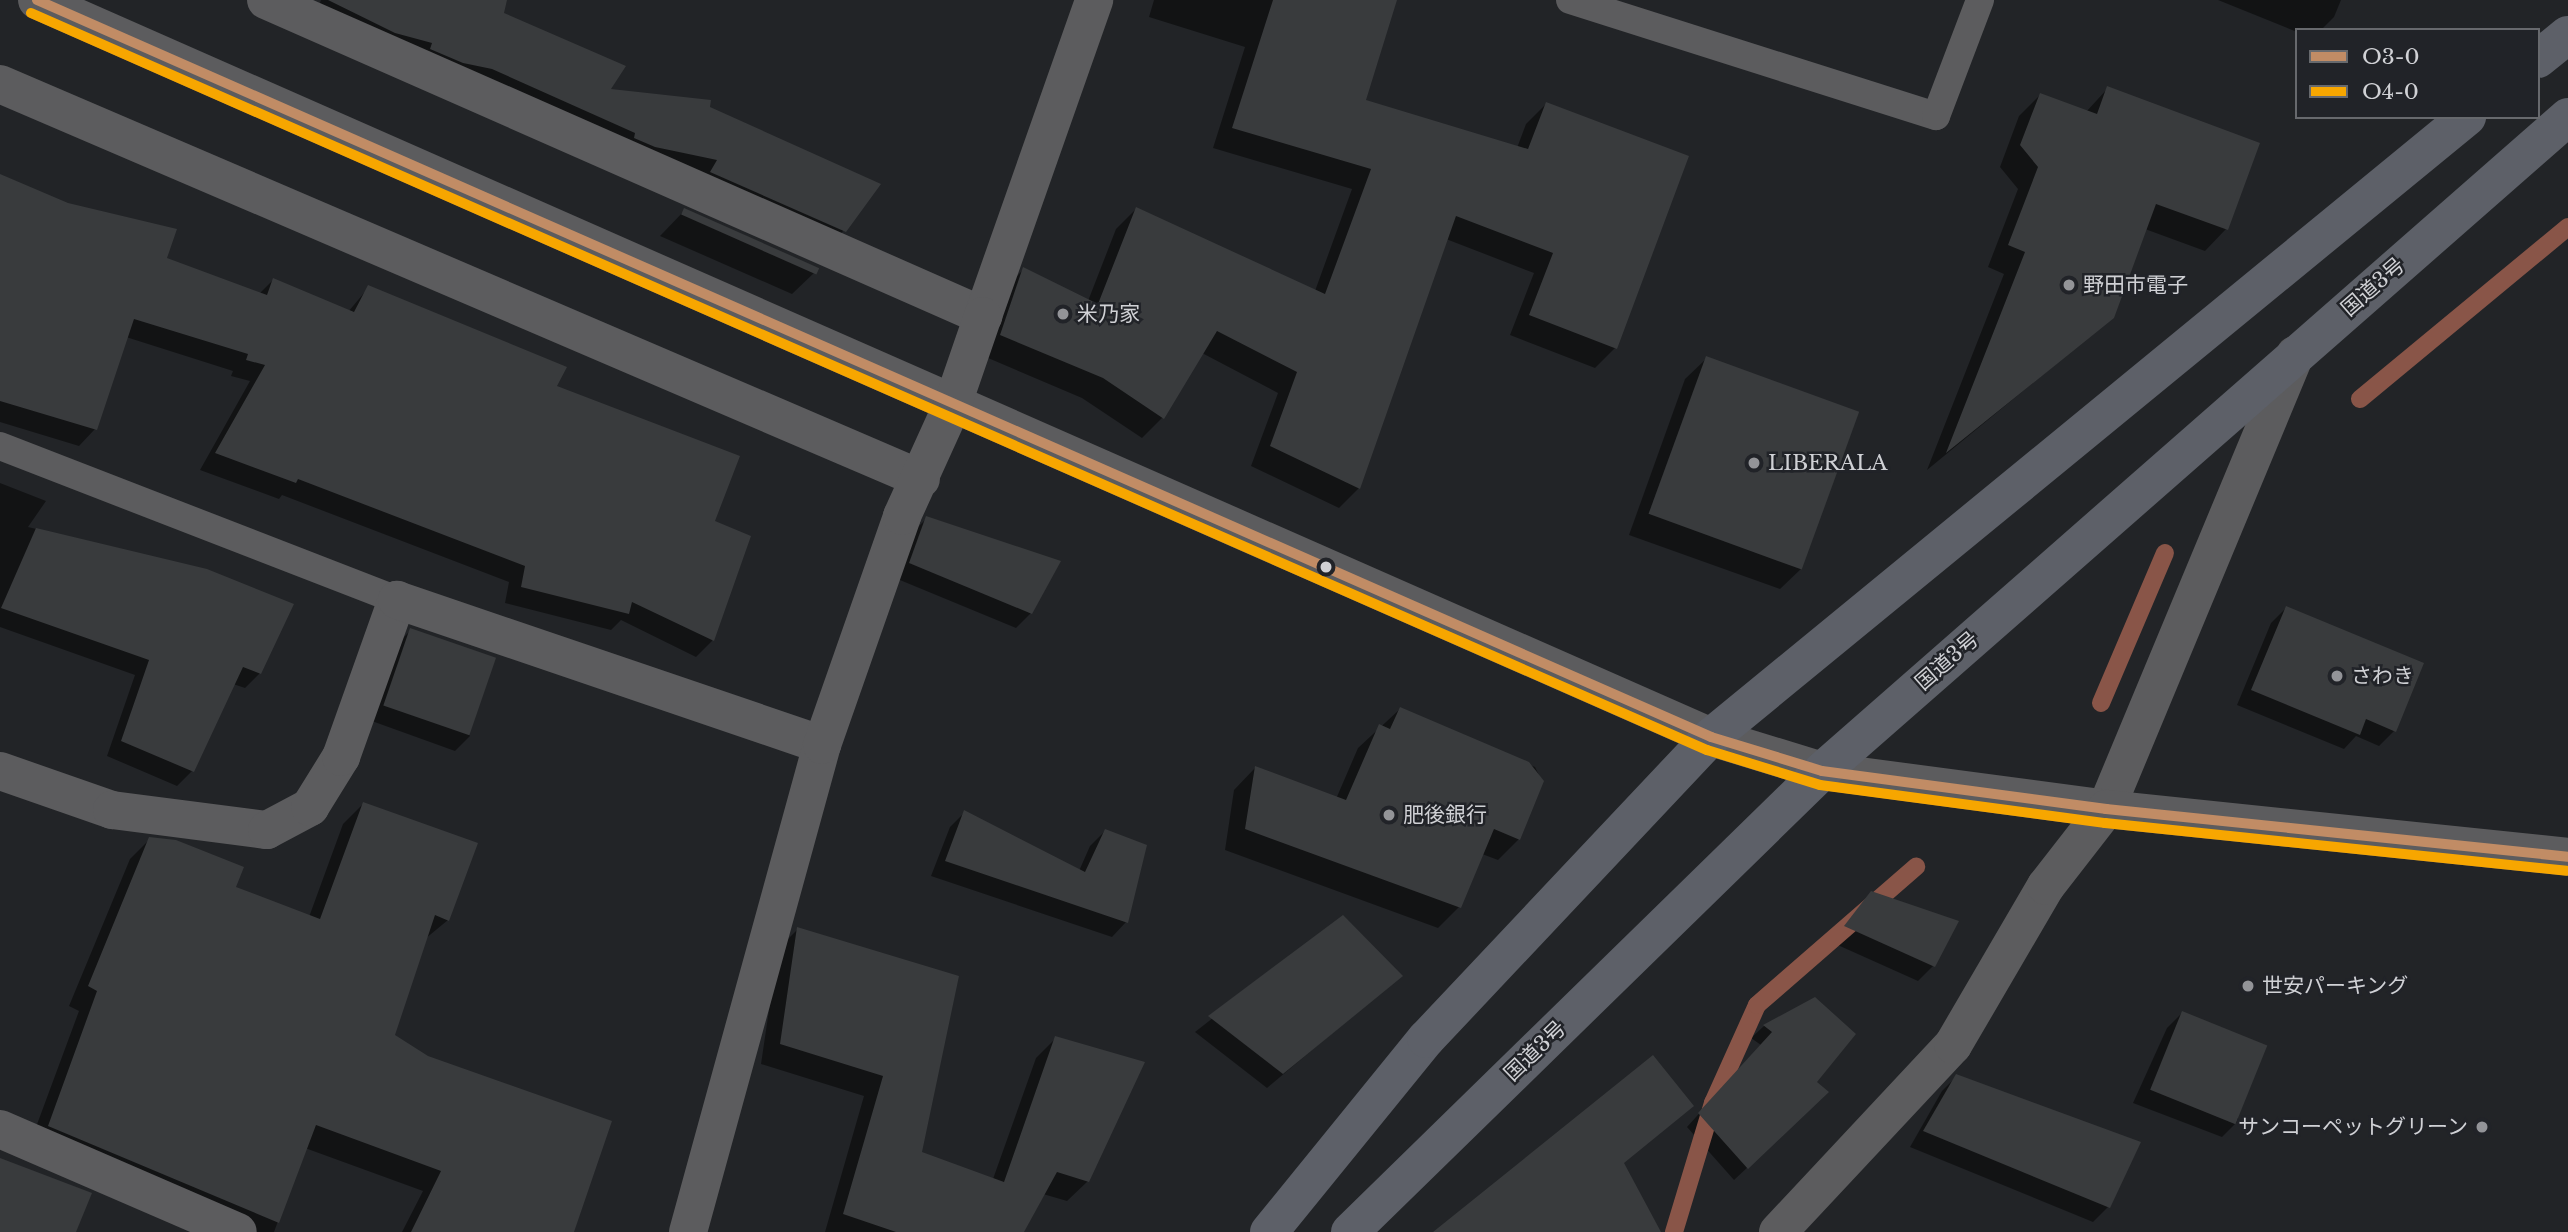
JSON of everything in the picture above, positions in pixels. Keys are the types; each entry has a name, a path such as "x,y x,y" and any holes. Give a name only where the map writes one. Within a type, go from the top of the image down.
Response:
{"highway":[{"path":"2540,58 2568,35"},
{"name":"国道3号","path":"1350,1232 1822,771 2568,117"},
{"path":"1269,1232 1426,1038 1711,737 2465,119"}],"street":[{"path":"37,0 952,406 1711,737 1822,771 2106,809 2568,857"},
{"path":"266,0 983,316"},
{"path":"688,1232 822,745 902,516 952,406 1094,0"},
{"path":"0,85 921,479"},
{"path":"1778,1232 1953,1045 2046,886 2106,809 2295,355"},
{"path":"0,771 113,810 267,830 310,807 341,757 397,600 822,745"},
{"path":"0,1129 238,1232"}],"lane":[{"path":"1570,0 1936,116 1980,0"},
{"path":"0,446 397,600"}],"building":[{"path":"328,0 507,0 504,13 626,66 611,89 711,100 710,107 881,184 846,232 710,172 717,160 655,147 634,138 635,133 492,69 463,63 430,49 432,43 395,33"},
{"path":"1273,0 1397,0 1366,100 1528,149 1546,102 1689,156 1617,349 1529,315 1553,253 1456,216 1360,489 1270,446 1297,372 1217,331 1164,419 1103,378 1000,335 1023,267 1098,304 1136,207 1325,294 1371,169 1232,128"},
{"name":"野田市電子","path":"2107,86 2260,143 2228,230 2156,204 2114,318 1946,453 2025,252 2008,245 2038,167 2020,145 2040,93 2097,114"},
{"path":"0,174 68,203 177,229 167,258 267,295 273,278 354,312 368,285 567,367 557,386 740,456 715,521 751,536 714,641 632,602 629,614 521,587 525,566 298,479 296,483 215,453 265,365 246,360 248,354 134,319 97,430 0,401"},
{"path":"684,208 819,268 816,275 681,214"},
{"name":"LIBERALA","path":"1706,356 1859,412 1802,570 1649,514"},
{"path":"926,516 1061,561 1032,614 909,563"},
{"path":"36,528 207,569 294,604 261,674 243,667 194,772 121,741 149,660 1,608"},
{"name":"さわき","path":"2286,606 2424,663 2396,732 2366,719 2360,735 2251,690"},
{"path":"410,628 496,658 469,735 383,706"},
{"name":"肥後銀行","path":"1400,707 1529,762 1544,781 1520,840 1494,829 1461,908 1245,829 1255,766 1346,800 1379,724 1390,729"},
{"path":"363,802 478,843 449,921 435,915 395,1035 428,1056 612,1121 574,1232 411,1232 441,1171 316,1125 279,1223 48,1126 97,991 88,986 149,837 176,840 244,867 236,887 320,919"},
{"path":"964,810 1085,872 1105,829 1147,845 1128,923 945,861"},
{"path":"1871,891 1959,921 1935,967 1844,926"},
{"path":"1343,915 1403,976 1283,1074 1208,1016"},
{"path":"797,927 959,976 922,1152 1004,1182 1055,1036 1145,1062 1089,1182 1057,1172 1024,1232 896,1232 843,1214 883,1076 780,1044"},
{"path":"1815,997 1856,1034 1817,1082 1829,1092 1748,1169 1698,1113 1772,1032 1763,1025"},
{"path":"2182,1011 2267,1045 2235,1124 2150,1090"},
{"path":"1653,1055 1694,1106 1624,1163 1661,1232 1433,1232"},
{"path":"1956,1074 2141,1142 2110,1208 1923,1131"},
{"path":"0,1158 92,1193 76,1232 0,1232"}],"waterway":[{"path":"2360,399 2568,227"},
{"path":"2101,703 2165,553"},
{"path":"1674,1232 1713,1103 1757,1005 1916,867"}],"transit line":[{"name":"O3-0","path":"37,0 1711,737 1822,771 2106,809 2568,857"},
{"name":"O4-0","path":"31,13 1707,750 1820,785 2105,823 2567,871"}],"place":[{"name":"野田市電子","path":"2069,285"},
{"name":"米乃家","path":"1063,314"},
{"name":"LIBERALA","path":"1754,463"},
{"name":"さわき","path":"2337,676"},
{"name":"肥後銀行","path":"1389,815"},
{"name":"世安パーキング","path":"2248,986"},
{"name":"サンコーペットグリーン","path":"2482,1127"}]}
